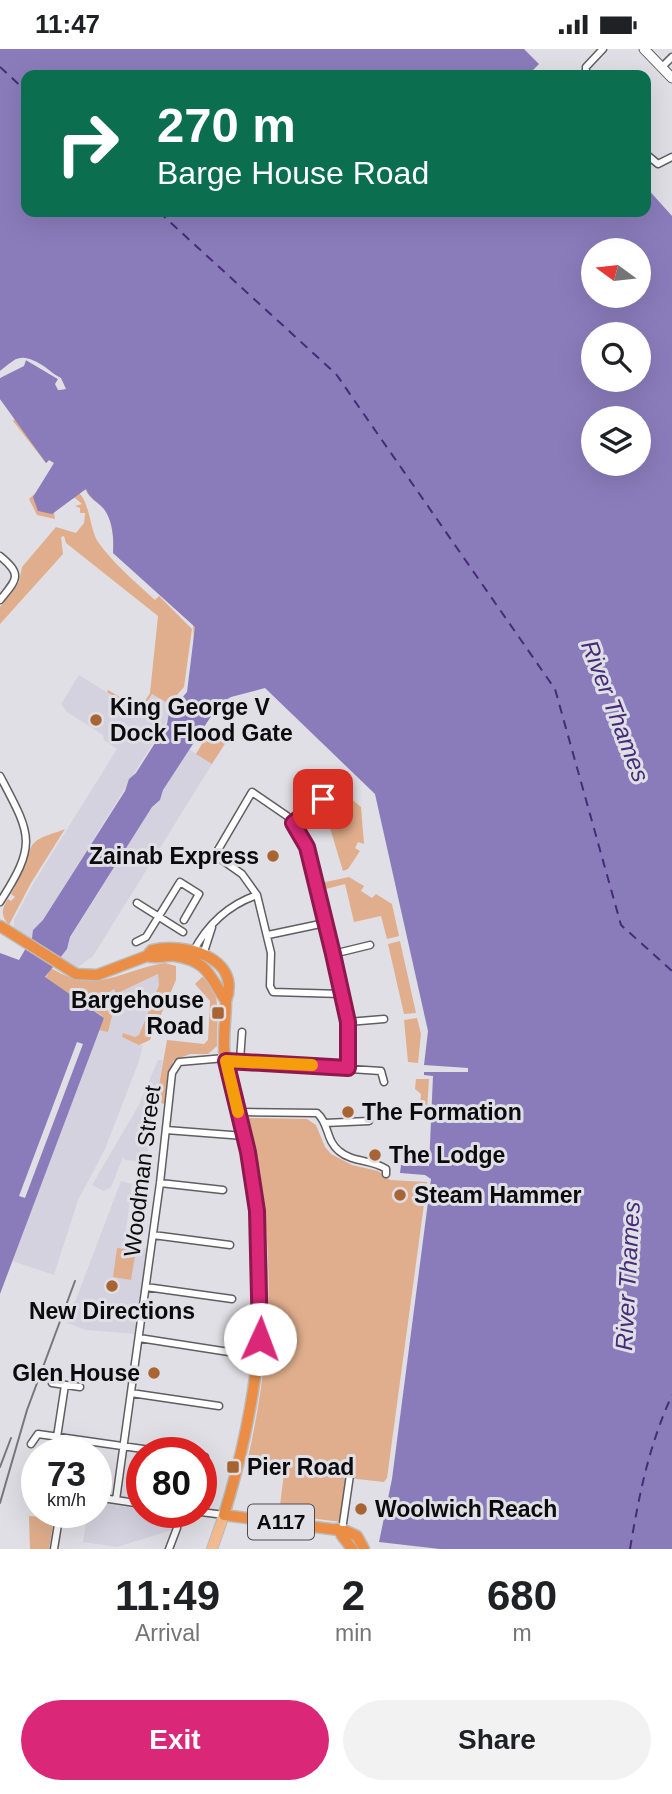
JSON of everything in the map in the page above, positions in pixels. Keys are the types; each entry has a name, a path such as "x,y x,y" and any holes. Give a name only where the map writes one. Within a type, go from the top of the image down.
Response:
{"highway":[{"path":"0,926 76,974 93,975 147,956 152,950 164,947 196,957"},
{"name":"A117","path":"196,957 224,974 230,992 226,1001 225,1059 253,1178 261,1259 259,1361 246,1440 224,1515 340,1530 357,1537 363,1549"},
{"name":"A117","path":"340,1530 352,1549"}],"main road":[{"path":"212,1549 224,1515"}],"street":[{"path":"586,70 603,49"},
{"path":"643,49 672,78"},
{"path":"662,68 672,57"},
{"path":"651,158 658,164 672,157"},
{"path":"0,556 14,569 16,575 0,600"},
{"path":"0,776 20,813 27,838 22,863 0,902"},
{"path":"342,994 273,992 268,935 257,895 242,874 214,855 251,790 276,806 293,823 307,847 333,954 342,994 348,1022 348,1068"},
{"path":"293,823 323,799"},
{"path":"136,942 146,937 180,882 200,894 184,919"},
{"path":"196,957 205,931 236,903 257,895"},
{"path":"137,903 183,932"},
{"path":"268,935 325,923"},
{"path":"333,954 370,945"},
{"path":"348,1022 384,1019"},
{"path":"240,1060 242,1032"},
{"path":"225,1059 348,1068 388,1074 384,1082"},
{"name":"Woodman Street","path":"116,1500 160,1183 172,1073 176,1064 225,1059"},
{"path":"238,1112 311,1111 325,1122 338,1151 361,1162 381,1165 386,1169 386,1174"},
{"path":"325,1122 369,1121"},
{"path":"166,1130 244,1136"},
{"path":"160,1183 223,1190"},
{"path":"153,1235 230,1245"},
{"path":"146,1287 232,1299"},
{"path":"139,1338 229,1352"},
{"path":"52,1383 80,1387"},
{"path":"36,1437 38,1434 57,1437 65,1385"},
{"path":"131,1394 219,1406"},
{"path":"112,1444 126,1446"},
{"path":"340,1530 349,1475"},
{"path":"112,1499 126,1502"},
{"path":"217,1514 224,1515"},
{"path":"54,1549 57,1528"},
{"path":"169,1549 177,1528"}],"shaded area":[{"path":"0,378 211,529 194,646 193,624 113,553 112,530 107,514 85,489 79,493 83,497 95,537 104,550 155,600 159,596 192,629 184,687 169,704 152,694 140,713 107,692 108,690 140,709 150,693 158,616 66,543 64,536 61,537 63,554 0,624 0,607 19,582 22,567 56,527 76,533 84,523 85,513 80,513 80,508 75,506 82,504 75,498 69,499 54,513 55,519 37,515 29,499 39,490 54,463 49,460 46,463 13,421 15,419 0,399"},
{"path":"79,675 140,713 152,694 175,707 43,921 33,930 32,939 14,928 14,920 33,884 117,749 104,740 103,735 67,712 61,704"},
{"path":"210,731 226,742 212,764 196,754 206,737 210,738"},
{"path":"189,749 212,764 93,956 77,968 59,956 67,949 70,938 152,807 160,800 162,790"},
{"path":"340,789 361,807 364,844 358,842 355,848 360,851 348,869 343,871 330,828 353,813"},
{"path":"65,829 31,883 9,925 3,916 4,906 8,899 11,901 15,897 11,894 31,847 40,838"},
{"path":"349,877 364,886 361,891 372,898 376,894 392,904 399,936 387,939 381,916 354,922 345,884 322,890 321,883"},
{"path":"400,941 416,1013 404,1014 388,944"},
{"path":"165,963 176,966 176,980 150,1040 139,1045 122,1037 123,1033 135,1037 139,1035 159,985 158,974 116,994 114,989 101,999 112,1016 108,1032 99,1030 104,1018 101,1015 45,979 51,968 67,976 94,981"},
{"path":"158,974 159,984 139,1035 135,1037 123,1033 143,1045 139,1061 105,1149 78,1200 54,1275 12,1261 99,1030 108,1031 100,999 115,989 117,994"},
{"path":"202,977 209,982 216,998 217,1046 208,1054 190,1054 173,1061 165,1104 156,1102 167,1040 204,1044 208,1040 210,1001 195,984"},
{"path":"417,1018 421,1034 418,1063 408,1062 404,1020"},
{"path":"158,1060 163,1060 146,1162 125,1160 123,1157 111,1187 104,1191 92,1185 139,1105"},
{"path":"416,1079 429,1079 427,1110 420,1109 421,1094 415,1089"},
{"path":"248,1118 307,1119 316,1125 325,1147 331,1154 352,1165 378,1171 390,1180 427,1182 387,1478 384,1482 348,1478 341,1522 279,1514 284,1473 246,1467 263,1375 268,1313 265,1218"},
{"name":"New Directions","path":"121,1181 132,1184 124,1246 149,1249 137,1334 86,1330 67,1323"},
{"path":"117,1248 136,1250 131,1280 113,1277"},
{"path":"112,1505 126,1507 126,1528 172,1528 117,1547 83,1542 85,1528 112,1528"},
{"path":"29,1528 52,1528 49,1549 30,1549"}],"water":[{"name":"River Thames","path":"0,49 524,49 539,64 533,70 21,70 21,217 651,217 651,193 672,216 672,1549 440,1549 379,1542 392,1479 431,1179 425,1175 400,1173 401,1165 429,1166 433,1076 424,1075 424,1072 468,1072 468,1068 424,1065 428,1031 375,794 265,688 231,697 219,704 70,937 67,949 45,977 104,1018 0,1294 0,953 19,960 32,938 33,930 43,920 125,791 129,779 136,773 167,724 169,713 187,692 195,627 113,553 109,519 104,509 86,489 52,514 38,511 33,497 54,463 49,460 46,463 0,399 0,378 26,360 58,379 42,365 25,358 18,358 0,371","holes":["58,379 65,389 58,390"]}],"pier":[{"path":"25,358 61,378 66,389 58,390 55,384 58,379 26,360 24,366 0,378 0,371 16,359"},
{"path":"77,1042 83,1044 25,1198 19,1196"}],"ferry route":[{"path":"0,67 21,86"},
{"path":"164,217 336,374 555,689 621,925 672,971"},
{"path":"630,1549 646,1471 672,1395"}],"tram line":[{"path":"0,1503 27,1410 75,1281"},
{"path":"0,1467 11,1438"}],"slow traffic":[{"path":"238,1112 226,1061 312,1065"}],"place":[{"name":"King George V Dock Flood Gate","path":"96,720"},
{"name":"Zainab Express","path":"273,856"},
{"name":"Bargehouse Road","path":"218,1013"},
{"name":"The Formation","path":"348,1112"},
{"name":"The Lodge","path":"375,1155"},
{"name":"Steam Hammer","path":"400,1195"},
{"name":"New Directions","path":"112,1286"},
{"name":"Glen House","path":"154,1373"},
{"name":"Pier Road","path":"233,1467"},
{"name":"Woolwich Reach","path":"361,1509"}],"route":[{"path":"260,1339 261,1259 253,1178 226,1061 348,1068 349,1028 333,954 307,847 293,823 323,799"}]}
